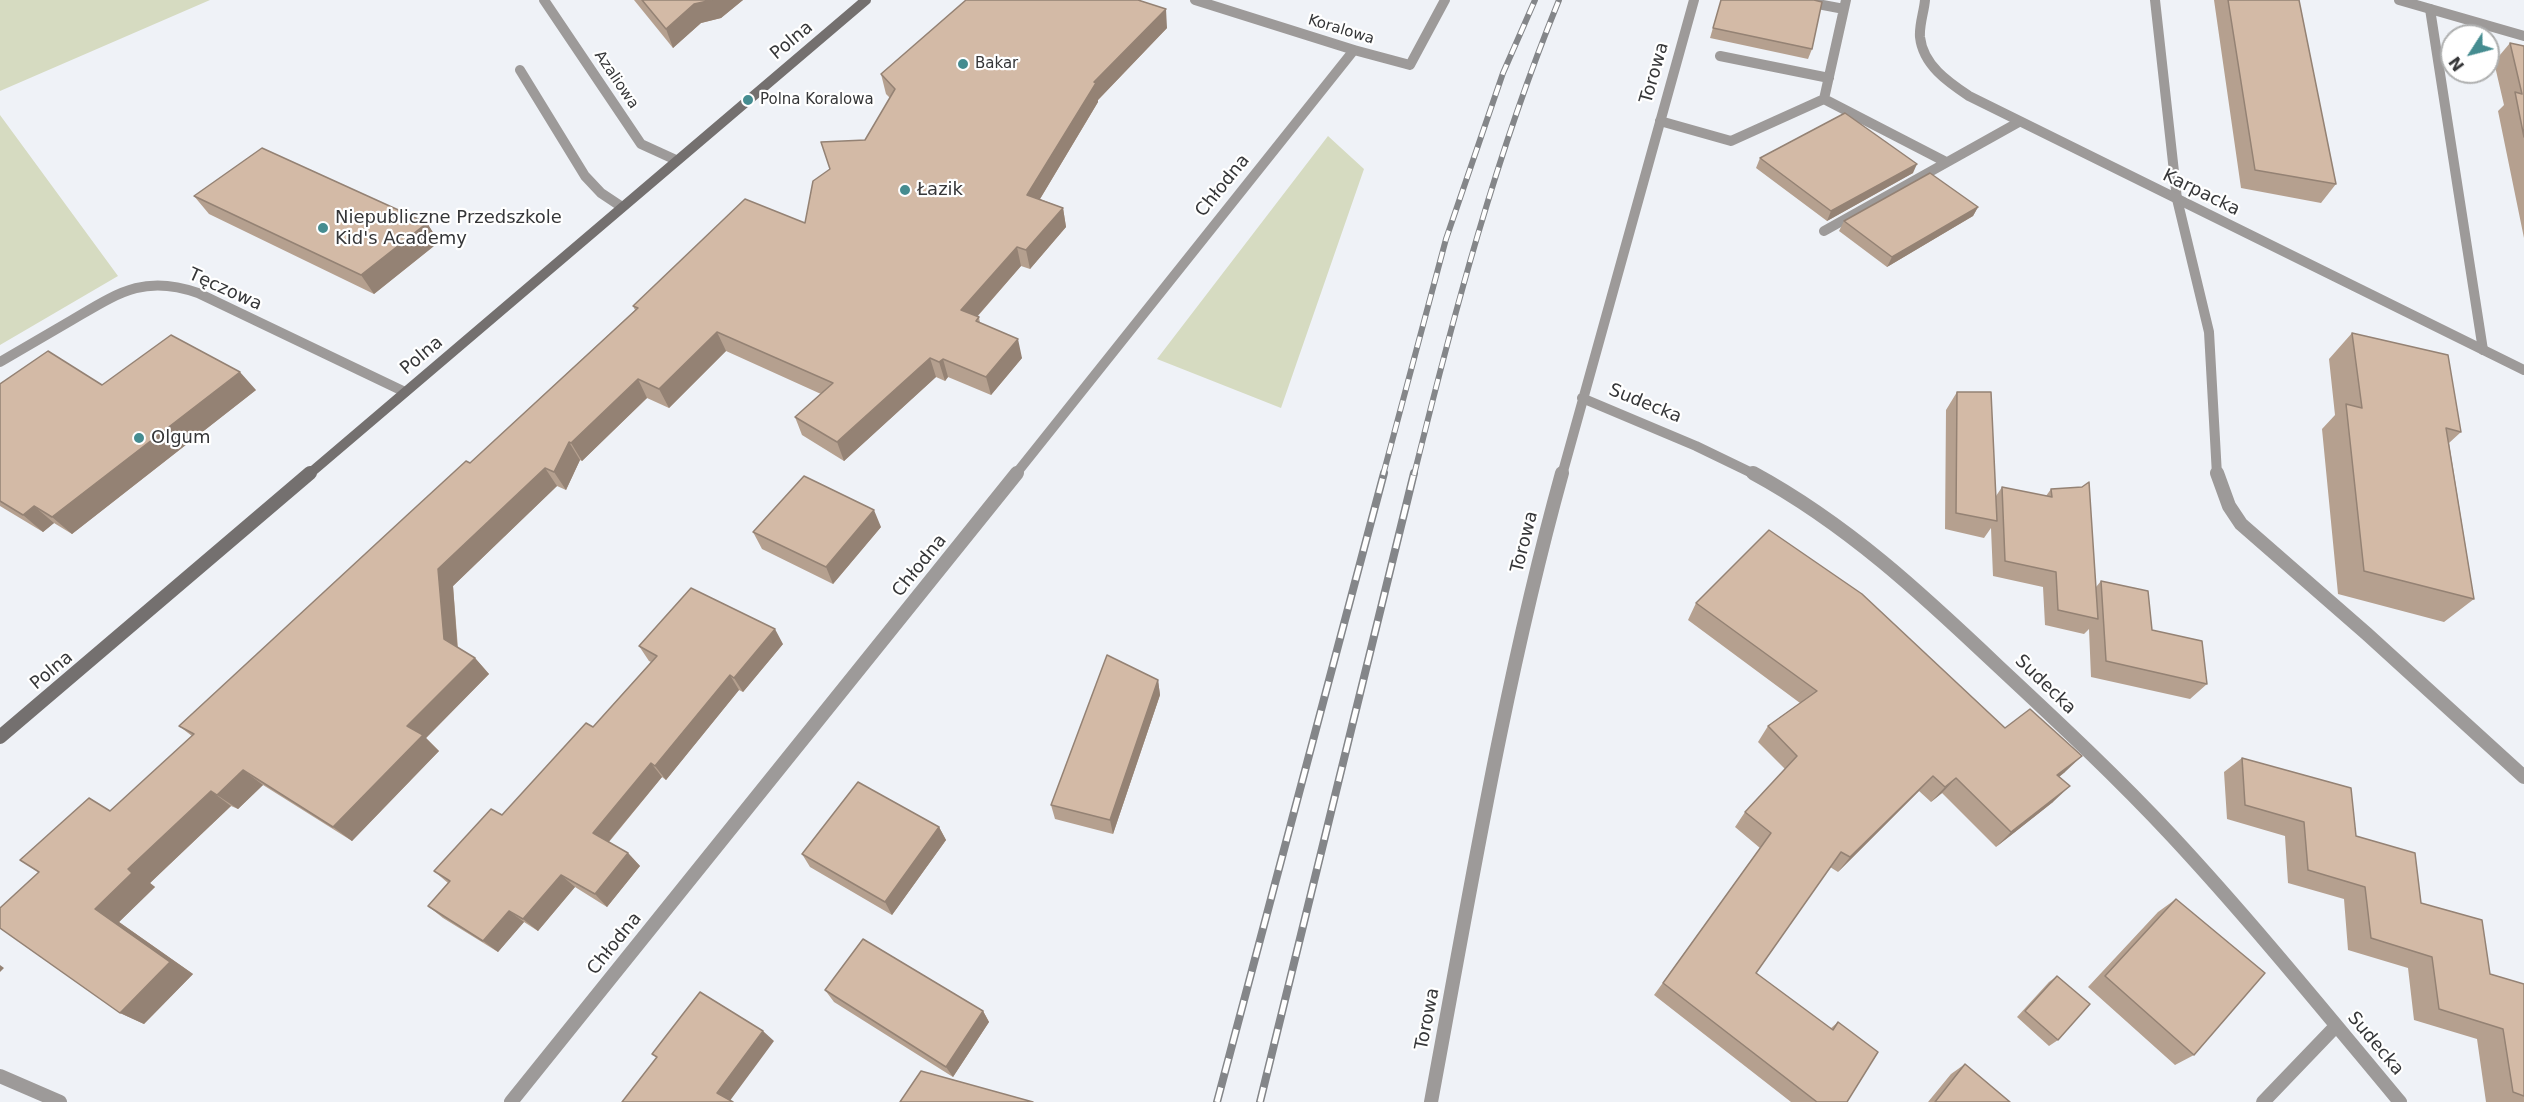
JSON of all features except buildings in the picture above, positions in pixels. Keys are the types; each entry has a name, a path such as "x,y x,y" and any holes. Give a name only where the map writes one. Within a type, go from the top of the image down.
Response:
{"street":[{"name":"Azaliowa","path":"544,0 641,144 676,160"},
{"name":"Polna","path":"0,737 866,0"},
{"name":"Koralowa","path":"1195,0 1354,50 1410,65 1445,0"},
{"name":"Torowa","path":"1431,1102 1516,662 1541,550 1694,0"},
{"path":"1797,0 1845,5 1824,99"},
{"name":"Karpacka","path":"1925,0 1920,35 1924,53 1935,70 1953,86 2019,122 2524,370"},
{"path":"2155,0 2177,200 2209,332 2217,477 2229,506 2241,524 2266,548 2367,634 2524,777"},
{"path":"2399,0 2524,36"},
{"path":"2430,9 2483,350"},
{"name":"Chłodna","path":"511,1102 816,725 1354,50"},
{"path":"1720,56 1829,78"},
{"path":"520,70 585,176 601,193 622,207"},
{"path":"1660,121 1731,141 1824,99"},
{"path":"1824,99 1946,162"},
{"path":"1824,231 2019,122"},
{"name":"Tęczowa","path":"0,362 120,292 160,283 180,286 198,293 405,392"},
{"name":"Sudecka","path":"1582,398 1686,440 1750,471 1807,504 1860,542 1910,584 2028,693 2138,800 2233,905 2400,1102"},
{"path":"2264,1102 2336,1026"},
{"path":"0,1076 60,1102"}],"green space":[{"path":"0,0 210,0 0,91"},
{"path":"0,115 118,276 0,345"},
{"path":"1328,136 1364,169 1281,408 1157,359"}],"railway":[{"path":"1383,475 1446,239 1503,73 1535,0"},
{"path":"1414,475 1461,294 1496,175 1515,116 1559,0"},
{"path":"1217,1102 1384,473"},
{"path":"1260,1102 1414,473"}],"place":[{"name":"Bakar","path":"963,64"},
{"name":"Polna Koralowa","path":"748,100"},
{"name":"Łazik","path":"905,190"},
{"name":"Niepubliczne Przedszkole Kid's Academy","path":"323,228"},
{"name":"Olgum","path":"139,438"}]}
